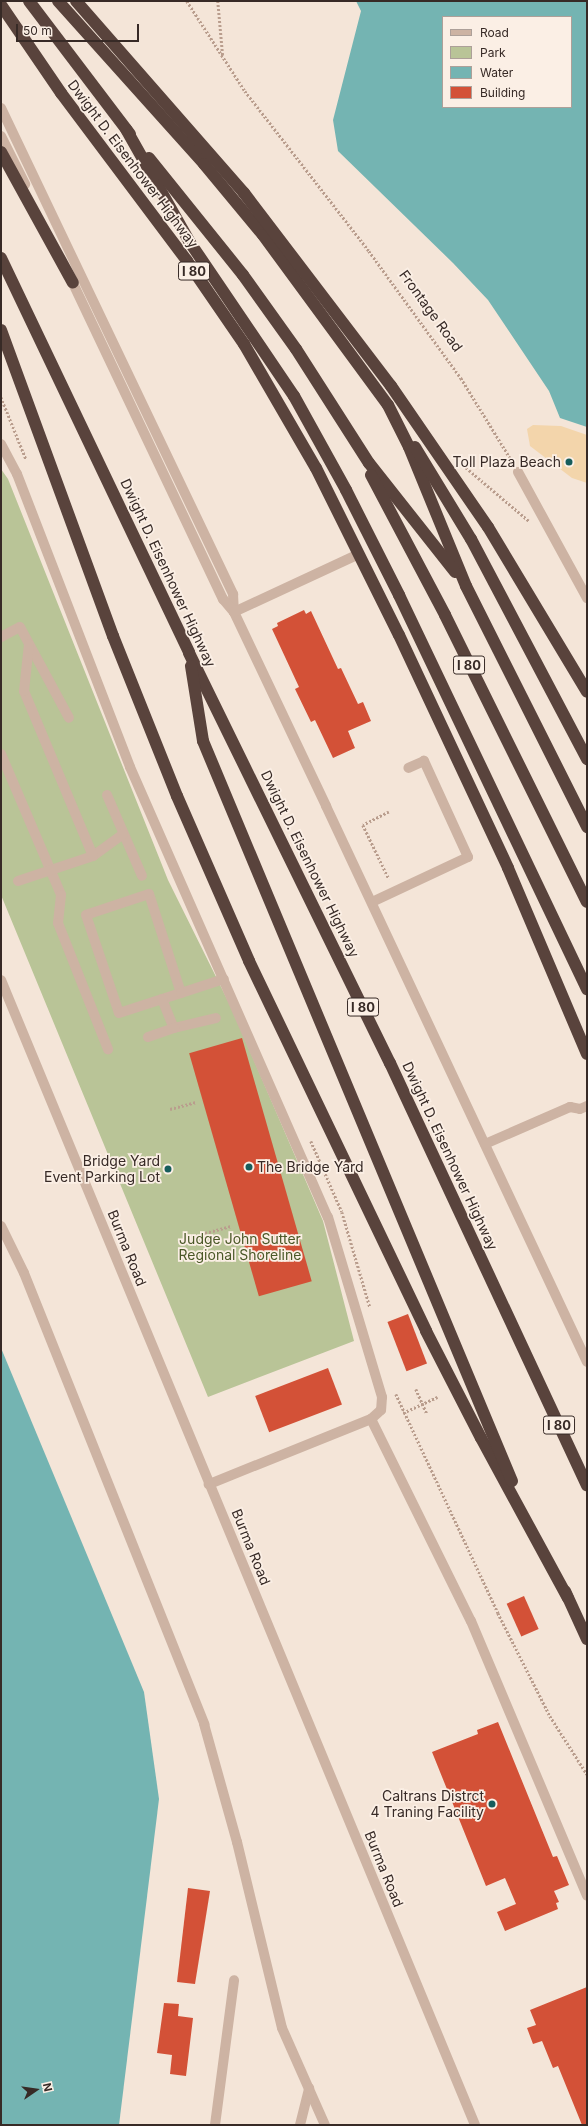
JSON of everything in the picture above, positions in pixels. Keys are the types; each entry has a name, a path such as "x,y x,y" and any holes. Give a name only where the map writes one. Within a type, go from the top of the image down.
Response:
{"highway":[{"name":"Dwight D. Eisenhower Highway","path":"29,1 266,307 369,463 451,566 474,602"},
{"name":"Dwight D. Eisenhower Highway","path":"58,1 204,164 264,235 388,405 409,447 474,602 587,827"},
{"path":"76,1 181,118 269,224 442,457 503,552 587,692"},
{"name":"Dwight D. Eisenhower Highway","path":"1,5 61,93 187,261 244,344 316,468 359,554 508,868 587,1054"},
{"name":"Dwight D. Eisenhower Highway","path":"126,128 189,241 294,396 346,490 412,621 587,989"},
{"path":"1,152 73,283"},
{"name":"Dwight D. Eisenhower Highway","path":"1,258 189,653 390,1063 587,1485"},
{"path":"1,330 113,636 177,796 249,961 426,1331 481,1438 568,1598"},
{"path":"388,405 471,539 587,759"},
{"name":"Dwight D. Eisenhower Highway","path":"347,430 441,607 587,902"},
{"path":"189,653 203,741 500,1454 587,1639"}],"street":[{"path":"1,108 233,594 234,612"},
{"path":"1,136 73,283 223,599 234,612 372,902 587,1362"},
{"path":"1,444 17,474 130,767 328,1217 382,1397 381,1410 371,1419 209,1484"},
{"path":"518,472 587,598"},
{"path":"234,612 359,554"},
{"path":"1,637 20,627 69,718"},
{"path":"29,644 24,691 92,856"},
{"path":"1,754 5,773 51,870 61,895 58,923 108,1049"},
{"path":"372,902 468,857 424,761 408,768"},
{"path":"106,795 142,876"},
{"path":"18,881 92,856 123,834"},
{"path":"181,993 150,894 86,915 119,1012 162,999 181,993 224,979"},
{"name":"Burma Road","path":"1,980 475,2125"},
{"path":"162,999 174,1028"},
{"path":"148,1037 174,1028 216,1018"},
{"path":"485,1144 570,1107 580,1109 587,1106"},
{"path":"1,1226 24,1273 204,1724 237,1842 282,2028 325,2125"},
{"path":"371,1419 471,1621 587,1896"},
{"path":"215,2125 234,1980"},
{"path":"300,2125 309,2088"}],"path":[{"name":"Frontage Road","path":"187,1 224,60 428,331 474,396 518,472"},
{"path":"218,1 224,60"},
{"path":"442,457 467,467 532,524 551,530"},
{"path":"389,812 363,825 389,880"},
{"path":"170,1109 196,1102"},
{"path":"205,1233 231,1226"},
{"path":"416,1389 427,1414"},
{"path":"403,1413 438,1397"}],"green space":[{"name":"Judge John Sutter Regional Shoreline","path":"1,469 8,479 168,880 231,1007 323,1221 354,1341 208,1397 1,895"}],"sand":[{"name":"Toll Plaza Beach","path":"533,425 561,426 587,435 587,483 572,478 530,446 527,429"}],"water":[{"path":"356,1 587,1 587,427 560,418 549,391 488,300 453,263 338,151 333,120 361,11"},
{"path":"1,1348 144,1692 159,1799 119,2125 1,2125"}],"building":[{"path":"304,610 306,614 311,611 338,669 341,668 358,704 363,702 371,721 348,731 355,748 333,758 315,720 311,722 295,689 299,687 272,629 278,626 277,623"},
{"name":"The Bridge Yard","path":"242,1038 312,1281 259,1296 189,1053"},
{"path":"408,1314 427,1363 406,1371 387,1322"},
{"path":"328,1368 342,1404 269,1432 255,1396"},
{"path":"524,1596 539,1629 521,1637 507,1604"},
{"name":"Caltrans Distrct 4 Traning Facility","path":"498,1722 553,1857 557,1856 569,1885 554,1891 559,1902 556,1903 558,1909 505,1931 497,1912 516,1904 505,1878 486,1886 432,1752 478,1734 477,1730"},
{"path":"188,1888 210,1891 195,1984 177,1982"},
{"path":"587,1987 587,2125 582,2125 558,2066 553,2068 542,2041 533,2044 527,2028 536,2025 530,2010"},
{"path":"164,2003 179,2004 178,2016 193,2018 186,2076 170,2074 172,2055 157,2053"}],"place":[{"name":"Toll Plaza Beach","path":"569,462"},
{"name":"The Bridge Yard","path":"249,1167"},
{"name":"Bridge Yard Event Parking Lot","path":"168,1169"},
{"name":"Caltrans Distrct 4 Traning Facility","path":"492,1804"}]}
